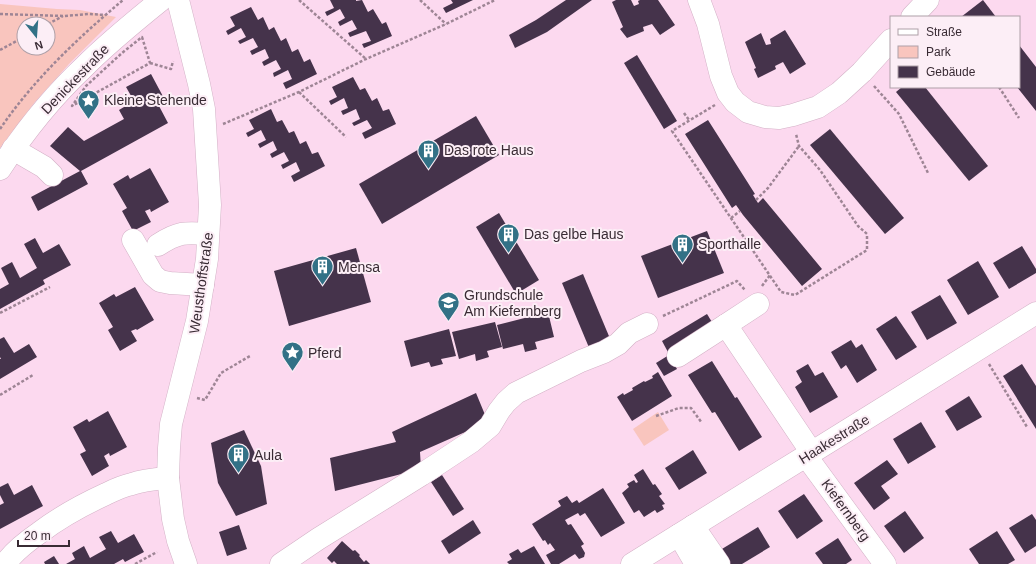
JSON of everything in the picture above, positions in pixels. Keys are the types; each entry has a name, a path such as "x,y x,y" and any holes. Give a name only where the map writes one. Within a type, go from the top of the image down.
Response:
{"street":[{"name":"Denickestraße","path":"0,169 13,149 53,99 85,65 161,0"},
{"name":"Weusthoffstraße","path":"178,0 204,109 210,205 207,259 197,321 171,424 169,448 168,478 173,519 178,541 186,564"},
{"path":"699,0 708,24 721,76 730,98 740,107 756,115 773,118 793,116 818,107 828,101 862,72 890,41"},
{"path":"913,16 928,0"},
{"path":"13,149 44,167 52,175"},
{"path":"158,245 177,234 208,234"},
{"path":"134,240 156,279 170,283 203,285"},
{"path":"678,356 758,304"},
{"name":"Haakestraße","path":"632,564 1036,313"},
{"path":"281,564 471,442 490,426 506,402 516,393 581,361 604,352 618,344 629,333 647,324"},
{"name":"Kiefernberg","path":"726,325 809,455 885,564"},
{"path":"5,564 21,546 70,512 87,503 122,487 168,478"},
{"path":"686,530 696,564"},
{"path":"686,530 718,564"}],"path":[{"path":"0,128 32,88 68,49 123,0"},
{"path":"299,0 366,59"},
{"path":"420,0 446,24"},
{"path":"206,130 231,122 299,92 366,59 446,24 495,0"},
{"path":"0,14 64,16 89,14 105,15"},
{"path":"56,20 64,16"},
{"path":"142,37 150,63"},
{"path":"0,50 16,41"},
{"path":"72,106 150,63 171,69"},
{"path":"862,72 899,114 928,173"},
{"path":"1000,88 1019,118"},
{"path":"299,92 346,137"},
{"path":"730,98 720,102 672,131 781,292 795,295 867,250 867,234 858,226 820,170 799,146 793,116"},
{"path":"684,113 689,120"},
{"path":"756,200 768,188 799,146"},
{"path":"731,218 740,211"},
{"path":"647,324 737,281 758,304"},
{"path":"0,313 50,287"},
{"path":"196,398 205,400 221,373 250,356"},
{"path":"987,362 1027,427"},
{"path":"0,394 33,375"},
{"path":"656,416 678,408 691,408 702,423"},
{"path":"135,564 157,552"}],"green space":[{"path":"0,4 80,10 116,17 69,64 35,102 0,148"},
{"path":"658,412 669,430 644,446 633,429"}],"building":[{"path":"330,0 362,0 368,12 373,9 382,24 386,22 392,36 364,48 362,44 371,41 366,31 350,37 348,33 357,29 352,20 340,26 338,22 345,18 340,9 327,16 325,12 334,8"},
{"path":"451,0 473,0 446,13 443,8 453,3"},
{"path":"566,0 592,0 547,32 515,48 509,35 536,20"},
{"path":"616,0 631,0 634,6 639,4 638,1 640,0 658,0 675,25 660,35 652,24 643,27 644,31 627,38 620,29 623,27 612,2"},
{"path":"983,0 995,16 962,16"},
{"path":"251,7 258,20 263,17 269,30 274,27 281,41 286,38 292,52 298,49 304,62 310,59 317,74 286,89 283,83 292,79 288,70 274,77 273,73 281,69 276,60 264,66 262,62 269,58 265,49 252,55 250,51 258,47 253,38 240,44 238,41 246,37 241,28 228,35 226,31 235,26 230,17"},
{"path":"785,30 806,64 790,74 783,62 775,66 776,69 758,78 754,69 756,68 745,42 761,33 766,45 771,44 770,39"},
{"path":"1020,46 1036,67 1036,111 1018,88 1020,88"},
{"path":"637,55 677,121 664,129 624,63"},
{"path":"151,74 166,102 159,106 168,123 81,171 88,184 38,211 31,197 80,171 50,146 68,127 84,141 124,119 119,110 134,101 126,87"},
{"path":"353,77 360,90 365,88 372,101 377,98 383,111 389,109 396,124 365,139 362,133 372,128 367,120 354,126 352,123 360,119 356,109 343,115 341,111 348,108 344,98 331,105 329,101 337,97 332,87"},
{"path":"901,88 926,88 988,166 969,181 896,92"},
{"path":"271,109 277,122 282,120 289,133 294,131 300,144 306,141 312,154 318,152 325,166 294,182 291,176 300,171 296,162 283,169 281,165 289,161 284,152 272,158 270,154 277,150 273,141 260,148 258,144 266,140 261,130 248,137 246,133 254,129 249,120"},
{"name":"Das rote Haus","path":"476,116 499,155 382,224 359,184"},
{"path":"708,120 755,194 753,195 758,203 763,198 822,269 802,286 736,205 732,208 685,134"},
{"path":"830,129 904,218 885,234 810,145"},
{"path":"150,168 169,202 151,212 150,209 145,211 151,222 133,231 122,211 127,208 113,184 128,175 130,179"},
{"name":"Das gelbe Haus","path":"499,213 539,280 516,294 476,227"},
{"name":"Sporthalle","path":"707,231 724,273 658,298 641,256"},
{"path":"35,238 43,253 59,244 71,265 43,280 45,284 0,309 0,289 9,284 1,268 12,262 20,278 37,268 24,244"},
{"path":"1022,246 1036,269 1036,273 1009,289 993,263"},
{"name":"Mensa","path":"356,248 371,302 289,326 274,271"},
{"path":"978,261 999,297 968,315 947,280"},
{"path":"583,274 611,341 590,350 562,283"},
{"path":"135,287 154,320 137,330 131,331 137,341 120,351 108,330 113,327 99,303 114,294 116,297"},
{"path":"940,295 957,323 927,340 911,312"},
{"path":"548,312 554,337 535,342 537,349 525,352 523,344 503,349 497,325"},
{"path":"707,314 715,327 669,354 662,341"},
{"path":"896,316 917,347 896,360 876,329"},
{"path":"495,322 502,347 487,351 489,357 476,361 475,354 459,359 452,332"},
{"path":"449,329 456,356 441,359 443,364 431,367 429,362 411,367 404,341"},
{"path":"4,337 14,353 29,344 37,357 0,379 0,339"},
{"path":"851,340 856,348 862,344 877,370 857,383 846,365 841,369 831,352"},
{"path":"669,355 677,369 664,376 656,363"},
{"path":"712,361 762,437 739,451 715,412 712,413 688,375"},
{"path":"808,364 815,376 823,372 838,397 810,413 795,387 802,382 796,371"},
{"path":"1022,364 1036,386 1036,429 1003,376"},
{"path":"658,372 672,396 632,421 617,397 623,393 624,395 633,390 632,388 644,381 645,382 653,378 652,376"},
{"path":"476,393 488,422 420,452 421,469 335,491 330,458 396,442 392,432"},
{"path":"969,396 982,417 957,431 945,411"},
{"path":"108,411 127,447 110,456 109,453 104,456 109,466 92,476 80,454 86,451 73,427 87,419 89,422"},
{"path":"921,422 936,447 908,464 893,439"},
{"name":"Aula","path":"244,430 261,466 267,504 236,516 218,483 211,443"},
{"path":"693,450 707,473 679,490 665,468"},
{"path":"887,460 898,474 881,486 890,498 874,510 854,483"},
{"path":"643,469 653,485 655,484 662,494 659,496 665,504 662,505 664,509 657,513 655,510 644,517 639,510 634,513 622,493 629,487 627,484 634,480 636,483 638,482 634,475"},
{"path":"442,475 464,509 453,516 431,482"},
{"path":"8,483 14,495 32,485 43,506 0,529 0,505 4,503 0,495 0,487"},
{"path":"603,488 625,523 601,537 585,513 580,516 578,513 565,520 568,525 571,524 584,544 581,546 585,553 584,557 579,559 575,554 559,564 551,564 546,555 555,550 550,543 548,545 545,540 543,541 532,524 561,506 558,501 567,496 572,503 577,500 579,503"},
{"path":"804,494 823,521 797,539 778,511"},
{"path":"905,511 924,538 904,553 884,526"},
{"path":"1032,514 1036,520 1036,546 1025,553 1009,528"},
{"path":"473,520 481,533 449,554 441,541"},
{"path":"239,525 247,549 227,556 219,532"},
{"path":"758,527 770,547 742,564 724,564 717,552"},
{"path":"111,531 118,543 134,534 144,552 125,562 123,559 114,564 66,564 75,559 72,553 84,546 90,558 106,549 99,537"},
{"path":"997,531 1015,560 1008,564 979,564 969,549"},
{"path":"838,538 852,560 846,564 823,564 815,553"},
{"path":"342,541 353,551 355,550 364,562 366,560 370,564 337,564 334,561 332,563 327,558"},
{"path":"534,546 545,564 509,564 507,562 512,559 509,554 518,549 521,553"},
{"path":"54,556 59,564 45,564 44,562"}],"place":[{"name":"Kleine Stehende","path":"89,120"},
{"name":"Das rote Haus","path":"429,170"},
{"name":"Das gelbe Haus","path":"508,254"},
{"name":"Sporthalle","path":"682,264"},
{"name":"Mensa","path":"323,286"},
{"name":"Grundschule Am Kiefernberg","path":"449,322"},
{"name":"Pferd","path":"292,372"},
{"name":"Aula","path":"239,474"}]}
